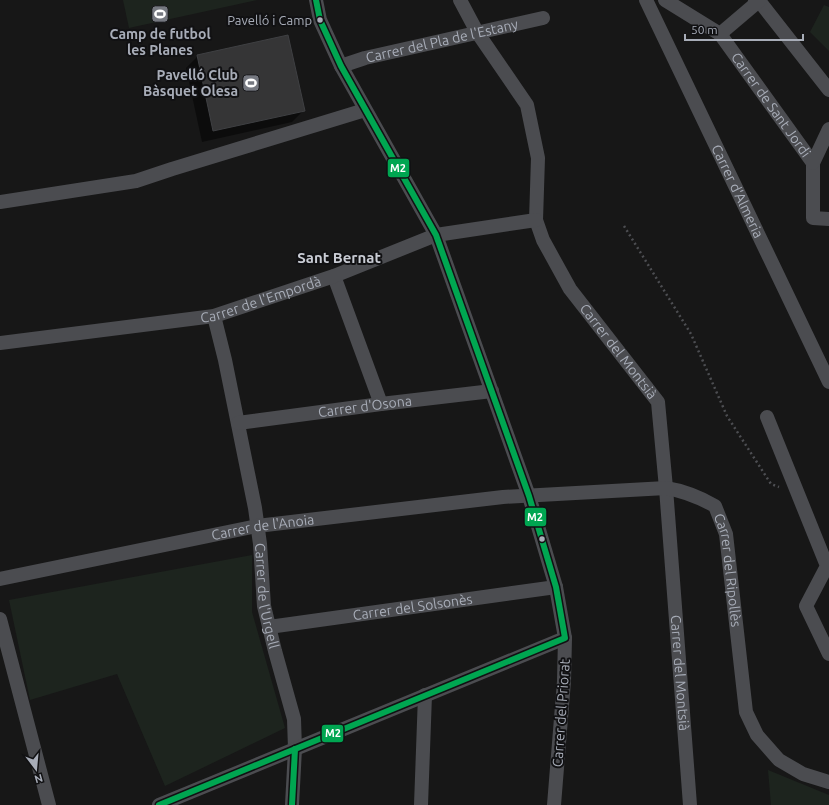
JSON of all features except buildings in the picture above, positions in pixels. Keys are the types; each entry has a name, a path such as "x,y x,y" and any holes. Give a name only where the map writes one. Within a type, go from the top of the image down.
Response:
{"street":[{"name":"Carrer del Priorat","path":"316,0 320,20 341,66 436,235 529,496 556,587 562,614 565,638 564,680 554,805"},
{"name":"Carrer del Montsià","path":"460,0 477,32 527,105 538,158 536,220 543,240 570,289 658,402 690,805"},
{"name":"Carrer d'Almeria","path":"646,0 829,382"},
{"name":"Carrer de Sant Jordi","path":"665,0 720,34 813,163 813,218 829,219"},
{"path":"720,34 758,1 829,90"},
{"name":"Carrer del Pla de l'Estany","path":"341,66 364,58 543,18"},
{"path":"0,202 136,181 366,110"},
{"path":"813,163 829,129"},
{"name":"Carrer de l'Empordà","path":"0,343 214,316 334,276 436,235 536,220"},
{"path":"334,276 381,404"},
{"name":"Carrer de l'Urgell","path":"214,316 255,508 260,544 264,606 294,719 295,749 292,805"},
{"name":"Carrer d'Osona","path":"238,423 492,391"},
{"path":"768,417 827,566 806,606 829,654"},
{"name":"Carrer del Ripollès","path":"529,496 666,488 697,496 715,506 726,534 746,712 757,735 779,760 803,774 829,782"},
{"name":"Carrer de l'Anoia","path":"0,579 257,526 503,497 529,496"},
{"name":"Carrer del Solsonès","path":"269,627 556,587"},
{"path":"0,619 49,805"},
{"path":"159,805 565,638"},
{"path":"420,805 425,695"}],"path":[{"path":"624,226 691,334 727,416 771,484 799,497"}],"shaded area":[{"name":"Camp de futbol les Planes","path":"123,0 257,0 129,28"},
{"path":"824,5 829,7 829,51 810,32"},
{"path":"252,555 252,612 285,728 165,786 117,674 30,700 9,600"},
{"path":"768,770 829,795 829,805 771,805"}],"transit line":[{"name":"M2","path":"159,805 565,638 556,587 529,496 436,235 341,66 320,20 316,0"},
{"name":"M2","path":"292,805 295,749"}],"place":[{"name":"Camp de futbol les Planes","path":"160,14"},
{"name":"Pavelló i Camp","path":"320,20"},
{"name":"Pavelló Club Bàsquet Olesa","path":"251,83"}],"district":[{"name":"Sant Bernat","path":"339,257"}]}
